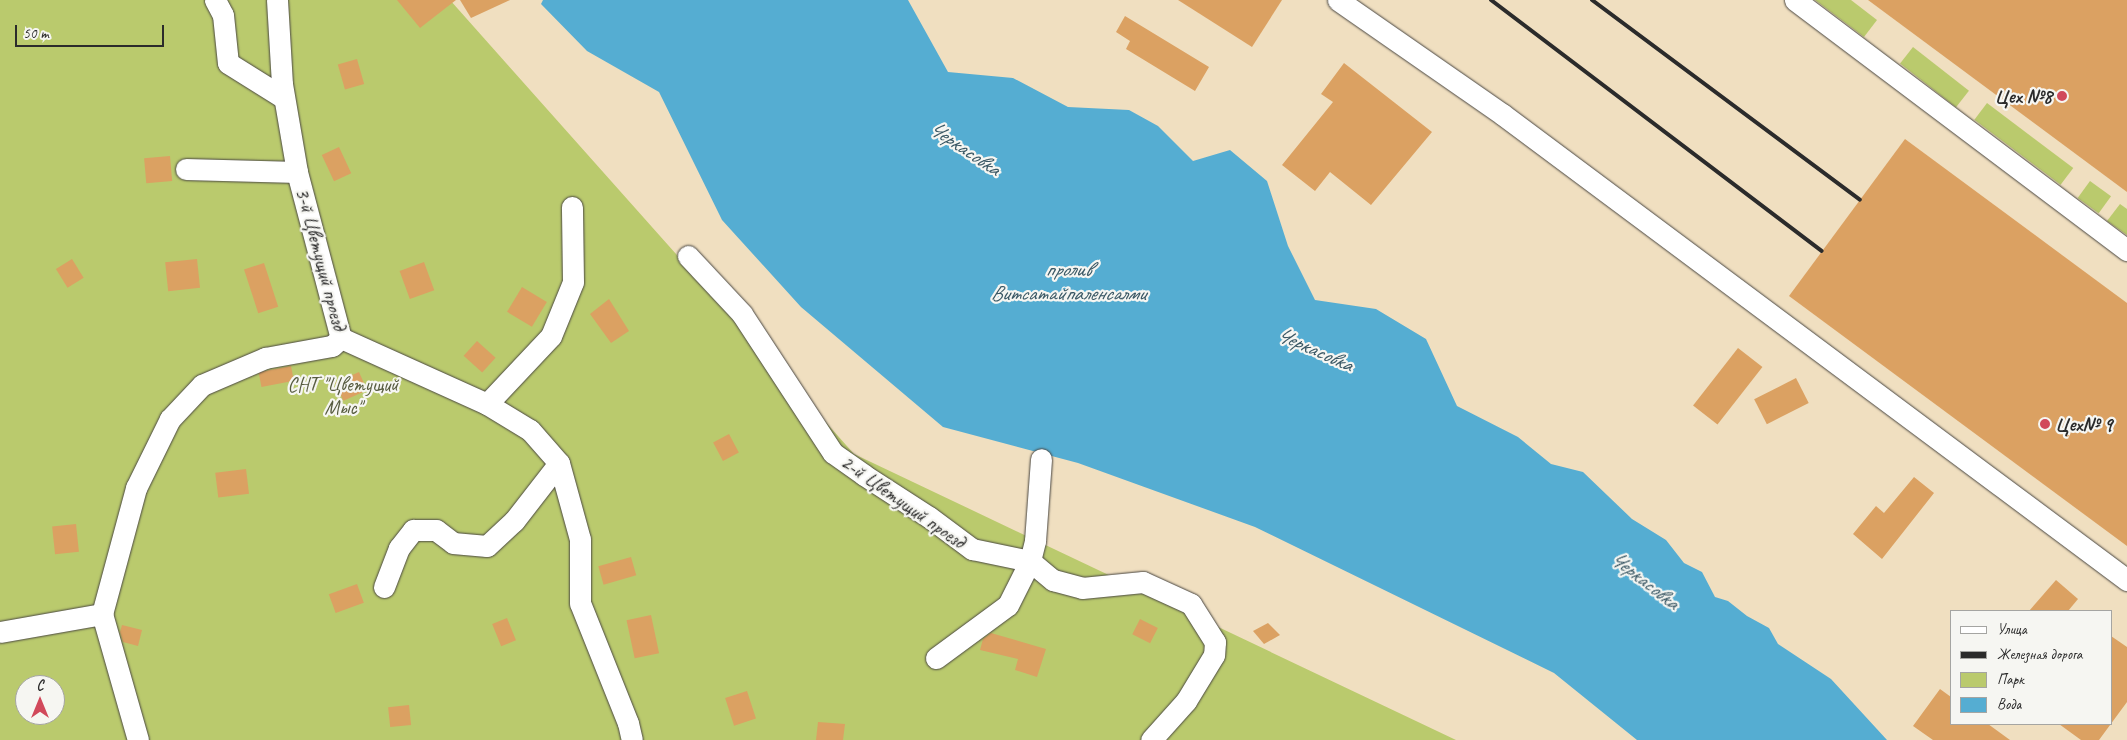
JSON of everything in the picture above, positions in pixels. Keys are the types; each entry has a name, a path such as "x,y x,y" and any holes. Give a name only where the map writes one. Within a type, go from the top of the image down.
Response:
{"street":[{"path":"215,0 223,15 228,63 284,98"},
{"name":"3-й Цветущий проезд","path":"278,0 284,98 297,172 341,338 487,404 530,430 559,463 580,539 580,603 628,723 632,740"},
{"path":"1338,0 1502,114 2127,580"},
{"path":"1795,0 2127,250"},
{"path":"186,169 297,172"},
{"path":"487,404 551,336 573,282 572,207"},
{"name":"2-й Цветущий проезд","path":"688,256 742,314 833,453 929,517 972,549 1030,561 1053,580 1082,588 1143,582 1191,604 1215,642 1214,655 1186,700 1151,740"},
{"path":"138,740 102,614 136,488 170,419 202,385 266,358 332,346 341,338"},
{"path":"936,658 1008,605 1030,561 1035,541 1041,459"},
{"path":"384,587 399,548 412,530 436,530 453,543 487,546 514,521 559,463"},
{"path":"0,632 102,614"}],"green space":[{"name":"СНТ \"Цветущий Мыс\"","path":"0,0 450,0 854,454 1456,740 0,740"},
{"path":"1815,0 1851,0 1877,20 1864,37"},
{"path":"1913,47 1969,91 1956,107 1900,64"},
{"path":"1987,103 2073,168 2061,185 1974,120"},
{"path":"2090,181 2111,196 2099,213 2078,198"},
{"path":"2120,204 2127,209 2127,235 2107,221"}],"water":[{"name":"пролив Витсатайпаленсалми","path":"543,0 908,0 948,72 1013,78 1068,107 1129,110 1158,126 1193,161 1230,150 1267,181 1288,246 1315,300 1376,309 1426,339 1457,406 1518,437 1551,464 1583,472 1632,519 1666,540 1684,563 1702,572 1715,597 1728,601 1747,616 1769,628 1778,644 1831,679 1887,740 1637,740 1554,673 1255,527 1078,463 943,427 801,307 722,220 659,92 587,51 541,4"}],"building":[{"path":"397,0 456,0 420,28"},
{"path":"460,0 510,0 471,18"},
{"path":"1178,0 1282,0 1252,47"},
{"name":"Цех №8","path":"1868,0 2127,0 2127,192"},
{"path":"1125,16 1209,67 1195,91 1126,49 1130,41 1116,32"},
{"path":"357,59 364,84 345,90 338,65"},
{"path":"1344,63 1432,132 1371,205 1330,172 1315,191 1282,165 1333,102 1321,94"},
{"name":"Цех№ 9","path":"1905,139 2127,303 2127,546 1789,296"},
{"path":"339,147 351,173 334,181 322,155"},
{"path":"170,156 172,181 146,183 144,158"},
{"path":"72,259 84,278 68,288 56,269"},
{"path":"197,259 200,288 168,291 165,262"},
{"path":"424,262 434,290 410,299 400,271"},
{"path":"264,263 278,307 258,313 244,269"},
{"path":"522,287 547,302 532,327 507,312"},
{"path":"609,299 629,331 611,343 590,314"},
{"path":"477,341 496,358 482,373 464,356"},
{"path":"1738,348 1762,367 1717,425 1693,406"},
{"path":"291,366 294,381 261,387 259,372"},
{"path":"359,372 367,390 343,401 335,383"},
{"path":"1796,378 1809,403 1767,424 1754,399"},
{"path":"729,434 739,453 723,461 713,442"},
{"path":"246,469 249,494 218,498 215,473"},
{"path":"1914,477 1934,493 1882,559 1853,534 1876,506 1884,513"},
{"path":"76,524 79,552 55,554 52,527"},
{"path":"631,557 636,575 604,585 598,566"},
{"path":"2056,580 2078,599 2069,610 2030,610"},
{"path":"357,584 364,603 336,613 329,594"},
{"path":"651,615 659,653 635,658 627,620"},
{"path":"507,618 516,640 501,646 492,624"},
{"path":"1140,619 1158,628 1150,643 1132,634"},
{"path":"1268,623 1280,635 1264,644 1253,631"},
{"path":"122,625 142,630 138,646 123,642 120,632"},
{"path":"991,633 1046,649 1037,677 1015,670 1018,659 980,650 983,639"},
{"path":"2112,637 2127,647 2127,702 2112,723"},
{"path":"1940,689 1950,696 1950,725 1989,725 2010,740 1933,740 1913,726"},
{"path":"747,691 756,719 734,726 725,698"},
{"path":"409,705 411,725 390,727 388,707"},
{"path":"818,722 845,724 843,740 816,740"},
{"path":"2060,725 2110,725 2099,740 2081,740"}],"railway":[{"path":"1491,0 1822,251"},
{"path":"1592,0 1860,200"}],"place":[{"name":"Цех №8","path":"2062,96"},
{"name":"Цех№ 9","path":"2045,424"}],"water label":[{"name":"Черкасовка","path":"965,148"},
{"name":"Черкасовка","path":"1315,349"},
{"name":"Черкасовка","path":"1645,580"}]}
